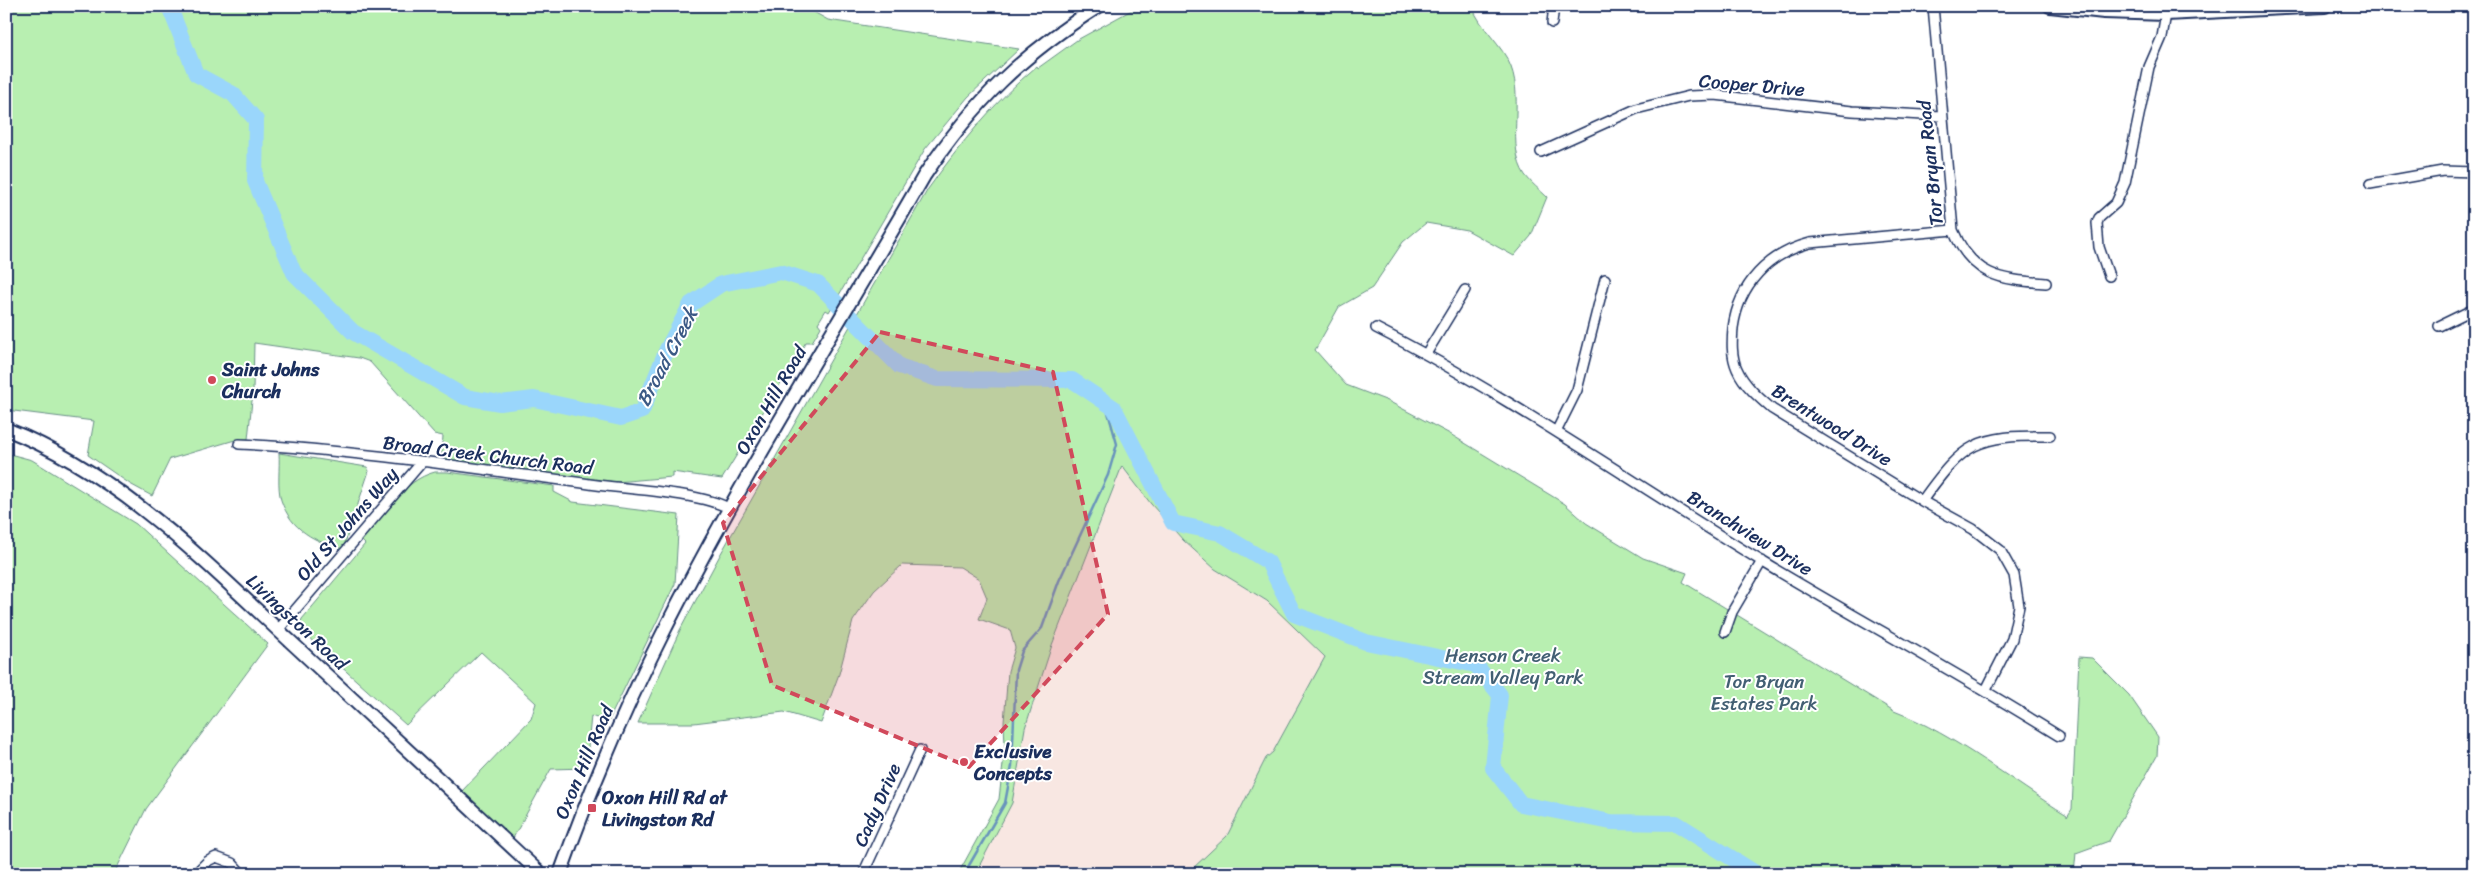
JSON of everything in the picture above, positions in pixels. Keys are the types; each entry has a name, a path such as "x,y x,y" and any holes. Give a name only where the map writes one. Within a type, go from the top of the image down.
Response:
{"main road":[{"name":"Oxon Hill Road","path":"560,874 614,737 660,638 730,509 924,176 974,108 1014,67 1077,20 1100,6"},
{"path":"2050,6 2112,12 2166,14 2325,6"},
{"name":"Livingston Road","path":"6,429 66,456 130,497 178,537 541,874"}],"street":[{"path":"1552,23 1554,6"},
{"name":"Tor Bryan Road","path":"1933,6 1952,230 1964,252 1980,269 2003,278 2046,283"},
{"path":"2109,276 2099,247 2098,218 2116,203 2125,183 2149,67 2162,36 2166,14"},
{"name":"Cooper Drive","path":"1541,152 1636,109 1689,96 1714,95 1852,111 1941,116"},
{"path":"2370,184 2443,171 2474,172"},
{"name":"Brentwood Drive","path":"1952,230 1826,241 1794,247 1764,265 1748,285 1740,302 1732,337 1732,354 1736,369 1755,394 1785,417 1922,501 1973,529 2000,550 2014,576 2019,598 2017,624 2012,639 1986,690"},
{"path":"1556,430 1577,390 1605,279"},
{"path":"1426,354 1464,290"},
{"path":"2439,326 2474,309"},
{"name":"Branchview Drive","path":"1376,328 1426,354 1556,430 1762,561 1986,690 2059,736"},
{"path":"1922,501 1954,459 1968,448 1999,438 2050,436"},
{"name":"Broad Creek Church Road","path":"239,444 422,462 672,494 720,502 730,509"},
{"name":"Old St Johns Way","path":"278,630 422,462"},
{"path":"1725,632 1732,612 1762,561"},
{"name":"Cady Drive","path":"863,874 920,750"},
{"path":"195,874 208,861 216,857 232,863 242,874"}],"highlighted area":[{"path":"880,332 1053,372 1108,614 969,767 772,685 723,523"}],"shaded area":[{"path":"1122,466 1151,504 1183,540 1215,569 1267,601 1331,663 1304,728 1266,758 1227,836 1189,874 975,874 1052,645"}],"green space":[{"path":"6,6 803,6 828,20 1019,49 968,97 925,149 829,312 826,310 818,323 821,327 812,342 806,342 722,479 672,472 672,477 616,482 575,477 563,479 441,463 443,436 434,434 370,362 359,358 254,343 253,391 248,439 235,440 170,459 152,496 130,484 88,455 94,421 6,410"},
{"path":"1139,6 1472,6 1480,22 1503,51 1511,67 1515,80 1516,137 1519,164 1527,178 1547,197 1531,236 1514,256 1467,230 1426,223 1403,242 1372,288 1339,307 1315,350 1346,385 1388,401 1450,434 1565,504 1586,523 1643,558 1687,573 1683,582 1894,711 1961,745 2067,815 2067,817 2072,809 2079,657 2092,658 2129,695 2158,737 2157,756 2109,841 2076,853 2074,874 1199,874 1191,870 1227,836 1266,758 1273,752 1325,657 1267,601 1215,569 1183,540 1151,504 1122,466 1052,645 1025,728 1012,803 975,874 958,874 999,799 1005,747 1004,722 1008,671 1015,648 1010,630 979,619 987,598 979,579 960,567 902,565 874,591 853,621 839,674 821,723 784,712 694,723 638,723 680,630 720,555 928,189 979,124 1006,94 1037,66 1038,68 1077,40"},
{"path":"6,453 32,460 136,524 268,644 146,809 114,874 6,874"},
{"path":"279,453 367,467 369,471 343,549 323,543 305,533 285,510 280,495"},
{"path":"435,472 554,486 554,492 573,502 679,515 675,584 608,722 591,716 586,768 551,769 512,840 461,792 531,719 536,703 481,652 406,725 298,628 302,619 365,544 361,540 385,510 413,483 423,476"}],"waterway":[{"name":"Broad Creek","path":"169,6 196,74 233,94 256,120 255,181 294,273 353,332 465,397 500,403 534,399 621,418 642,411 667,349 691,304 721,284 781,272 818,284 899,366 937,379 1072,380 1114,408 1173,523 1220,533 1268,562 1294,614 1366,642 1476,665 1500,695 1493,768 1521,804 1611,822 1676,823 1757,874"},
{"path":"964,874 1005,803 1012,766 1016,670 1022,651 1042,628 1059,581 1108,475 1117,444 1105,402"}],"place":[{"name":"Saint Johns Church","path":"212,380"},
{"name":"Exclusive Concepts","path":"964,762"},
{"name":"Oxon Hill Rd at Livingston Rd","path":"592,808"}],"park label":[{"name":"Henson Creek Stream Valley Park","path":"1503,666"},
{"name":"Tor Bryan Estates Park","path":"1764,692"}]}
